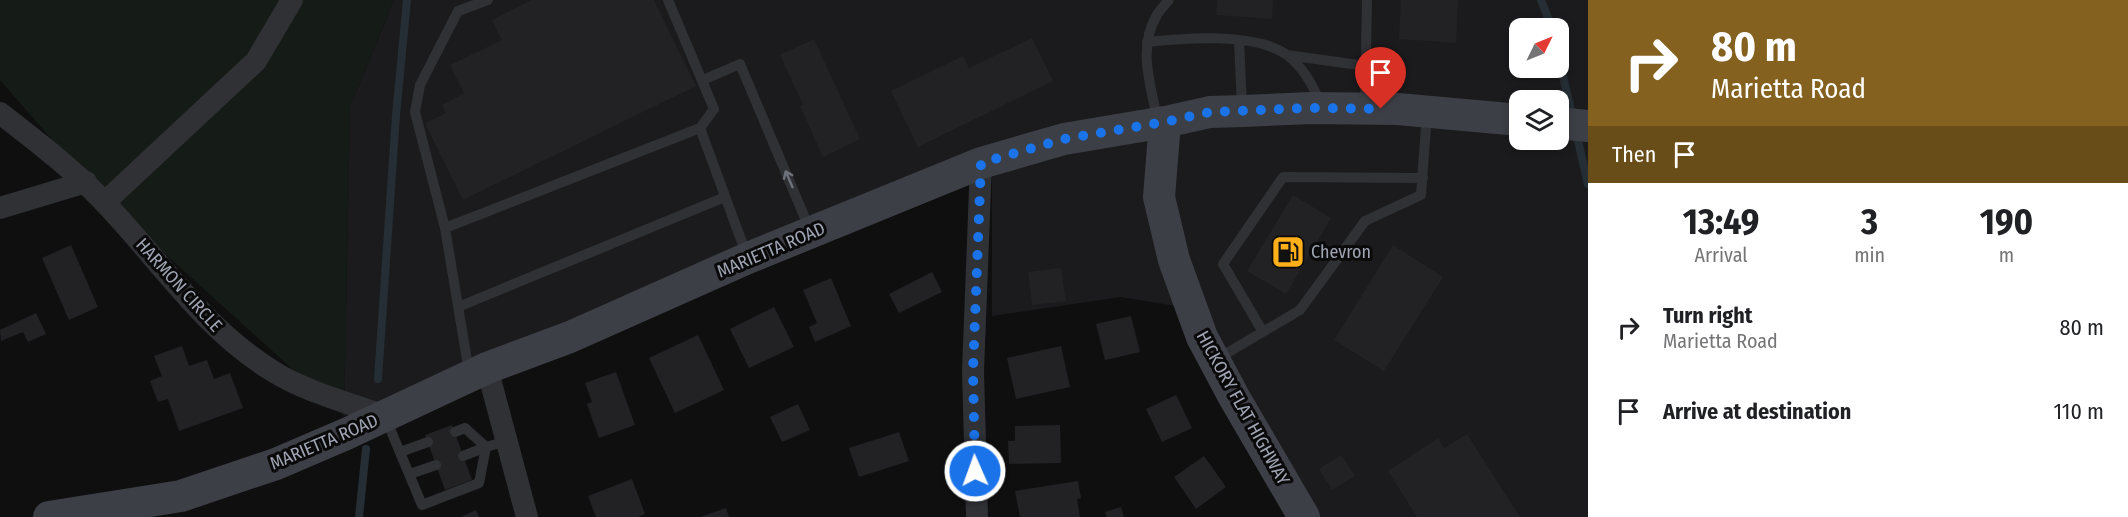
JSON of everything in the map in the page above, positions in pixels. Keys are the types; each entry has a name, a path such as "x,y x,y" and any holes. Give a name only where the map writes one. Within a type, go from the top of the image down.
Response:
{"street":[{"path":"105,202 256,61 292,0"},
{"name":"MARIETTA ROAD","path":"49,517 127,512 265,467 385,416 478,372 570,337 748,258 981,163 1064,139 1210,112 1365,108 1428,111 1509,120"},
{"name":"HARMON CIRCLE","path":"0,113 86,182 210,323 244,352 298,385 385,416"},
{"name":"HICKORY FLAT HIGHWAY","path":"1161,122 1159,197 1174,260 1202,337 1304,517"},
{"path":"1569,124 1588,126"},
{"path":"977,517 973,371 981,163"},
{"path":"0,208 86,182"},
{"path":"478,372 497,444 526,517"}],"lane":[{"path":"478,372 458,307 445,228 415,112 420,85 458,12 489,0"},
{"path":"445,228 700,128 714,109 668,0"},
{"path":"1161,122 1147,68 1147,42 1156,15 1169,0"},
{"path":"1365,108 1367,0"},
{"path":"1147,42 1177,39 1239,40 1263,45 1287,55 1366,66"},
{"path":"1239,40 1242,111"},
{"path":"1287,55 1314,88 1322,108"},
{"path":"703,80 740,64 811,233"},
{"path":"1215,360 1300,310 1365,221 1421,195 1428,111"},
{"path":"700,128 748,258"},
{"path":"1263,332 1223,264 1282,177 1423,178"},
{"path":"458,307 725,197"},
{"path":"385,416 422,505 479,483 497,444"},
{"path":"455,432 465,428 497,444"},
{"path":"400,452 428,442"},
{"path":"463,456 497,444"},
{"path":"410,474 436,465"}],"shaded area":[{"path":"0,0 394,0 350,106 344,416 100,195 0,80"},
{"path":"394,0 1588,0 1588,517 1286,517 1182,307 1121,297 992,316 992,173 492,365 344,416 350,106"}],"building":[{"path":"532,0 654,0 696,86 463,200 425,123 446,113 442,105 464,93 450,65 502,40 492,20"},
{"path":"1217,0 1273,0 1272,19 1216,15"},
{"path":"1401,0 1458,0 1456,43 1399,39"},
{"path":"1032,38 1053,81 918,147 891,91 963,56 969,68"},
{"path":"814,39 860,139 823,157 780,55"},
{"path":"1293,195 1331,218 1286,294 1247,271"},
{"path":"71,245 98,307 69,320 42,258"},
{"path":"1393,245 1443,277 1384,371 1334,340"},
{"path":"1061,268 1066,301 1032,305 1028,272"},
{"path":"932,272 942,292 899,313 889,294"},
{"path":"831,278 851,326 815,342 809,327 817,323 803,290"},
{"path":"774,307 794,347 749,368 730,329"},
{"path":"36,313 46,334 28,342 23,332 1,341 0,330"},
{"path":"1131,316 1140,352 1105,360 1096,324"},
{"path":"698,335 724,390 675,413 649,358"},
{"path":"182,346 189,366 207,360 214,379 230,373 243,408 179,431 168,399 158,402 150,381 162,376 154,356"},
{"path":"1061,346 1070,387 1016,399 1007,358"},
{"path":"616,372 635,425 599,438 587,404 592,402 585,383"},
{"path":"1176,395 1192,428 1162,442 1146,409"},
{"path":"798,404 810,430 782,442 770,417"},
{"path":"452,425 472,480 445,490 425,435"},
{"path":"1060,425 1061,463 1009,464 1008,441 1015,441 1015,426"},
{"path":"899,432 909,461 859,477 849,448"},
{"path":"1467,434 1520,517 1417,517 1388,471 1438,438 1444,448"},
{"path":"1341,455 1355,476 1332,490 1319,469"},
{"path":"1204,456 1226,487 1196,509 1174,477"},
{"path":"632,479 645,514 638,517 596,517 588,496"},
{"path":"1078,481 1081,498 1077,499 1080,517 1020,517 1015,491"},
{"path":"1121,507 1124,517 1107,517 1105,512"},
{"path":"726,508 729,517 700,517"},
{"path":"476,510 479,517 461,517"}],"waterway":[{"path":"378,379 396,115 407,0"},
{"path":"1541,0 1548,18"},
{"path":"1563,78 1573,118"},
{"path":"1576,132 1588,184"},
{"path":"359,517 366,449"}],"place":[{"name":"Chevron","path":"1288,252"}],"route":[{"path":"975,471 973,371 981,163 1064,139 1210,112 1311,108 1381,109"}]}
